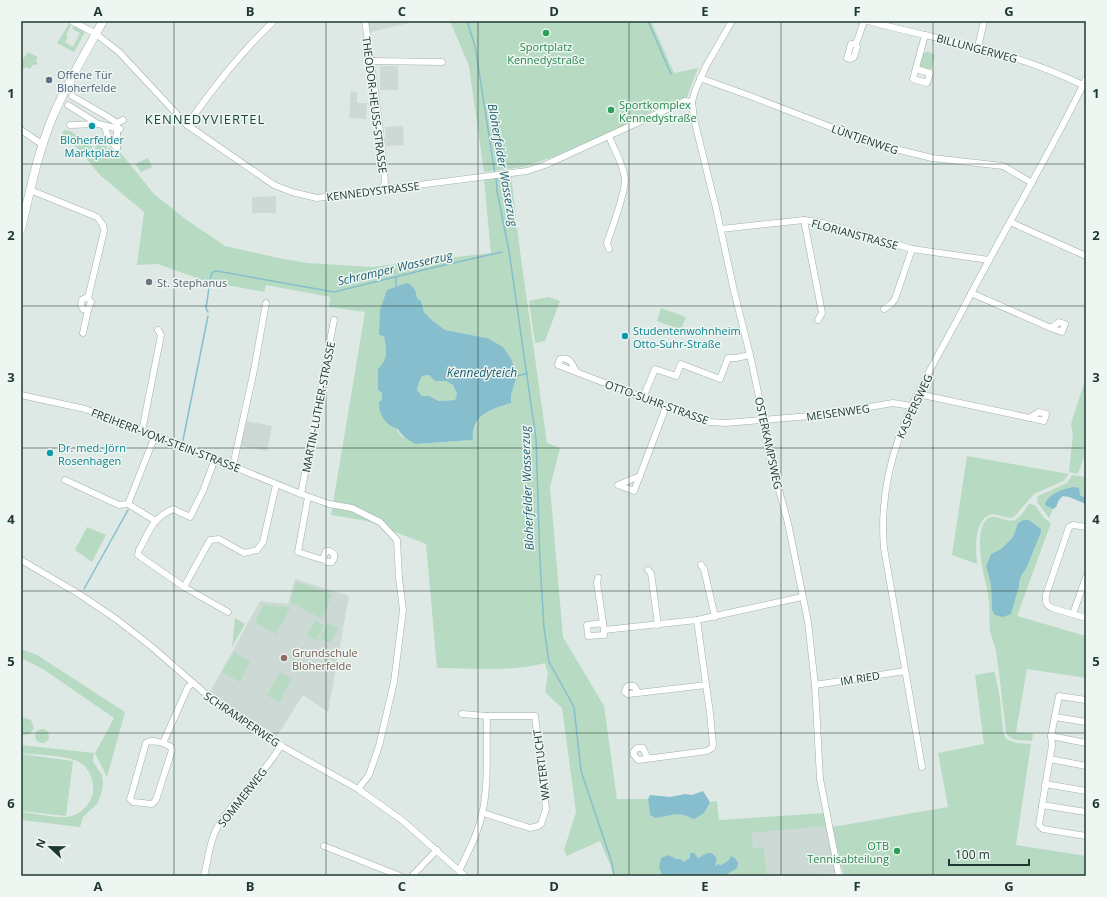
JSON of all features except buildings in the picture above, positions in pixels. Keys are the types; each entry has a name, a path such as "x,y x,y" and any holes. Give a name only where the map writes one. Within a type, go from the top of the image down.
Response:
{"street":[{"name":"KENNEDYSTRASSE","path":"72,21 96,34 119,52 187,125 274,184 292,192 317,198 527,171 545,165 685,101 692,102"},
{"path":"21,229 30,190 58,106 103,21"},
{"path":"187,125 220,79 256,38 274,21"},
{"name":"THEODOR-HEUSS-STRASSE","path":"365,21 372,61 384,170 385,182 382,189"},
{"name":"OSTERKAMPSWEG","path":"732,21 700,78 692,102 694,118 750,355 764,420 767,446 788,524 802,597 816,684 820,779 839,876"},
{"path":"856,44 864,21"},
{"path":"978,47 984,21"},
{"name":"BILLUNGERWEG","path":"873,22 978,47 1044,68 1083,85"},
{"path":"916,69 925,34"},
{"path":"372,61 442,62"},
{"name":"LÜNTJENWEG","path":"700,78 875,144 902,152 932,158 1003,166 1032,183"},
{"name":"KASPERSWEG","path":"922,767 884,548 882,528 887,477 894,451 911,406 1032,183 1086,79"},
{"path":"72,96 118,122"},
{"path":"68,105 105,127 118,122"},
{"path":"105,127 108,138 117,148 118,122"},
{"path":"70,125 98,124"},
{"path":"21,130 44,145"},
{"path":"608,136 621,166 625,180 607,243 609,249"},
{"path":"30,190 97,217 103,225 104,231 88,298 91,302 83,333"},
{"path":"804,220 822,313 818,320"},
{"name":"FLORIANSTRASSE","path":"721,229 804,220 823,223 912,249 989,260"},
{"path":"1010,222 1086,256"},
{"path":"884,309 895,299 912,249"},
{"path":"971,293 1051,328"},
{"path":"233,466 254,370 266,303"},
{"path":"264,310 271,307"},
{"name":"MARTIN-LUTHER-STRASSE","path":"301,494 334,320"},
{"path":"142,431 161,335 158,330"},
{"path":"643,398 655,369 676,376 681,364 720,379 728,358 750,355"},
{"name":"OTTO-SUHR-STRASSE","path":"576,372 666,407 713,423 764,420"},
{"path":"918,394 1029,418"},
{"name":"FREIHERR-VOM-STEIN-STRASSE","path":"21,395 85,409 216,459 308,497 329,504 352,508 380,522 397,540 399,578 403,610 394,682 379,746 369,775 358,789"},
{"name":"MEISENWEG","path":"764,420 822,415 893,403 911,406"},
{"path":"640,476 666,407"},
{"path":"128,504 154,436"},
{"path":"216,459 203,491 190,517 173,509 162,514 154,520 138,550 138,555 184,587 228,612"},
{"path":"65,480 119,505 128,504 154,520"},
{"path":"184,587 210,540 219,539 244,553 256,550 263,542 276,485"},
{"path":"308,497 298,552 323,559"},
{"path":"1086,527 1073,525 1069,527 1045,601 1048,606 1086,618"},
{"name":"SCHRAMPERWEG","path":"21,560 83,596 116,619 152,647 216,703 281,745 358,789 403,821 465,876"},
{"path":"701,565 704,569 715,617"},
{"path":"648,570 650,573 658,624"},
{"path":"1073,614 1086,577"},
{"path":"598,578 597,583 603,623 604,630 604,635 588,636 587,624 603,623"},
{"path":"604,630 715,617 802,597"},
{"path":"650,758 707,751 712,748 713,744 697,620"},
{"name":"IM RIED","path":"816,684 905,671"},
{"path":"163,743 188,687 192,683"},
{"path":"638,693 706,685"},
{"path":"1086,700 1059,696 1051,736 1052,745 1039,825 1043,829 1086,836"},
{"name":"WATERTUCHT","path":"462,714 487,716 535,716 546,809 541,824 530,828 483,813"},
{"path":"459,871 475,839 483,813 486,790 487,716"},
{"path":"1055,717 1086,722"},
{"path":"1051,736 1086,743"},
{"path":"151,741 163,743 171,747 172,750 156,800 152,804 133,802 130,799 146,743 151,741"},
{"name":"SOMMERWEG","path":"204,876 216,829 233,805 276,754 281,745"},
{"path":"1050,759 1086,766"},
{"path":"1046,784 1086,791"},
{"path":"1042,805 1086,812"},
{"path":"324,846 400,876"},
{"path":"412,876 437,850"}],"shaded area":[{"path":"365,21 417,21 367,33"},
{"path":"380,66 398,66 398,90 380,90"},
{"path":"351,91 357,92 357,103 367,103 366,119 349,118"},
{"path":"403,126 404,145 386,146 385,127"},
{"path":"276,196 276,213 252,213 252,197"},
{"path":"246,421 272,426 267,451 241,446"},
{"name":"Grundschule Bloherfelde","path":"295,579 349,596 328,712 303,695 277,736 238,712 210,692 260,601 288,604"},
{"path":"827,826 836,873 804,876 767,876 764,847 753,848 752,833"}],"green space":[{"path":"450,21 651,21 674,73 698,68 687,97 667,104 615,130 556,156 523,167 484,172 469,66"},
{"path":"69,24 71,25 66,35 68,36 65,42 73,47 80,33 72,29 74,26 85,32 74,52 57,43"},
{"path":"927,51 935,55 931,70 919,67 923,52 926,53"},
{"path":"28,52 38,57 36,61 38,64 33,65 30,69 26,67 23,69 21,67 21,62"},
{"path":"64,130 67,130 78,136 88,138 92,142 94,154 97,156 106,155 109,147 120,152 154,194 184,218 225,246 308,263 372,267 491,253 484,179 511,175 547,443 560,448 550,487 563,637 604,706 617,799 648,799 650,815 655,818 677,813 686,814 708,809 710,802 717,801 719,820 824,813 827,826 752,833 753,848 764,847 767,876 720,876 729,860 721,865 718,864 714,866 717,858 712,853 708,853 695,859 683,862 668,855 662,874 667,876 613,876 611,867 600,841 567,856 564,850 576,812 562,708 545,692 548,673 545,663 506,669 437,668 426,544 367,521 331,515 365,312 329,307 330,297 266,285 264,292 205,281 158,264 137,265 144,212 101,176 75,146 59,140","holes":["416,292 417,298 421,301 424,312 445,330 487,338 517,376 511,395 511,403 496,408 479,419 476,425 473,440 415,444 409,439 401,436 379,402 382,400 386,351 384,336"]},
{"path":"99,142 103,142 107,148 103,154 99,154 95,150 95,146"},
{"path":"148,158 152,167 141,172 135,164"},
{"path":"548,297 560,301 545,341 535,343 529,301"},
{"path":"661,308 686,317 681,330 657,321"},
{"path":"429,375 435,381 446,381 453,385 457,394 455,400 439,401 429,396 422,396 417,390 419,382 422,376"},
{"path":"1086,377 1086,451 1078,474 1069,472 1073,434 1071,424"},
{"path":"967,456 1069,474 1063,481 1034,494 1014,517 1010,518 992,514 986,517 979,528 977,535 977,564 952,555"},
{"path":"1072,475 1086,477 1086,498 1080,495 1074,487 1046,506 1053,509 1049,518 1037,502 1038,496 1067,483"},
{"path":"1029,504 1035,505 1044,518 1051,523 1017,616 1086,636 1086,678 1027,669 1016,732 1033,734 1032,741 1014,739 1006,733 996,651 990,631 989,599 980,552 981,529 986,520 996,517 1011,521 1015,520 1021,515","holes":["1018,523 1026,569 1023,572 1019,586 992,610 991,585 986,566 991,554 1001,549 1013,537"]},
{"path":"87,527 106,535 92,562 75,550"},
{"path":"296,582 332,594 322,619 290,602"},
{"path":"263,605 290,608 276,634 255,622"},
{"path":"235,618 245,624 232,647"},
{"path":"315,620 324,626 316,640 307,635"},
{"path":"328,623 339,628 330,643 320,638"},
{"path":"21,649 37,655 125,712 107,777 95,753 114,718 43,669 21,658"},
{"path":"234,652 250,662 240,682 222,672"},
{"path":"280,672 292,679 279,702 267,695"},
{"path":"995,673 1000,699 1003,731 1005,737 1008,740 1017,743 1031,744 1016,845 1086,856 1086,876 844,876 832,827 948,807 938,753 984,744 975,675"},
{"path":"26,718 31,720 34,728 30,734 21,735 21,719"},
{"path":"39,729 45,729 49,733 49,739 45,743 39,743 35,739 35,733"},
{"path":"21,745 94,753 93,762 102,775 103,785 97,804 83,817 80,827 21,820 21,812 57,817 73,816 87,806 92,796 93,785 87,769 79,762 67,758 21,753"},
{"path":"21,754 73,761 66,816 21,811"}],"water":[{"name":"Kennedyteich","path":"407,283 409,284 414,289 417,298 421,301 424,312 445,330 487,338 503,347 511,359 517,376 511,395 511,403 484,414 475,425 473,440 415,444 403,436 398,429 386,422 381,415 379,402 382,400 382,393 378,390 378,369 384,361 386,350 384,336 379,335 380,310 387,290","holes":["429,375 435,381 446,381 453,385 457,394 455,400 439,401 429,396 422,396 417,390 422,376"]},
{"path":"1074,487 1079,488 1080,495 1086,498 1086,504 1063,496 1053,509 1046,506 1045,503 1047,500 1054,494 1061,490"},
{"path":"1024,520 1029,520 1041,529 1041,532 1026,569 1020,579 1011,614 1003,617 995,615 992,610 991,585 986,566 991,554 1001,549 1013,537 1018,523"},
{"path":"703,791 710,802 704,813 696,818 693,819 688,816 678,814 655,818 650,815 648,799 650,795 670,797 685,794 692,795"},
{"path":"690,853 694,853 698,858 707,853 712,853 717,858 715,866 718,864 721,865 729,860 731,856 735,858 738,863 737,868 724,876 662,875 659,867 661,858 668,855 681,859 683,862 690,858"}],"waterway":[{"name":"Bloherfelder Wasserzug","path":"467,21 475,46 495,174"},
{"path":"648,21 671,74"},
{"name":"Bloherfelder Wasserzug","path":"496,178 497,191 509,251 536,439 540,561 544,628 549,662 574,707 581,771 612,863 614,876"},
{"name":"Schramper Wasserzug","path":"208,312 206,308 211,275 213,272 217,271 334,292 502,252"},
{"path":"396,277 396,287"},
{"name":"Schramper Wasserzug","path":"183,440 208,316"},
{"path":"517,376 528,373"},
{"path":"84,589 128,510"}],"place":[{"name":"Sportplatz Kennedystraße","path":"546,33"},
{"name":"Offene Tür Bloherfelde","path":"49,80"},
{"name":"Sportkomplex Kennedystraße","path":"611,110"},
{"name":"Bloherfelder Marktplatz","path":"92,126"},
{"name":"St. Stephanus","path":"149,282"},
{"name":"Studentenwohnheim Otto-Suhr-Straße","path":"625,336"},
{"name":"Dr. med. Jörn Rosenhagen","path":"50,453"},
{"name":"Grundschule Bloherfelde","path":"284,658"},
{"name":"OTB Tennisabteilung","path":"897,851"}],"district":[{"name":"KENNEDYVIERTEL","path":"205,119"}]}
